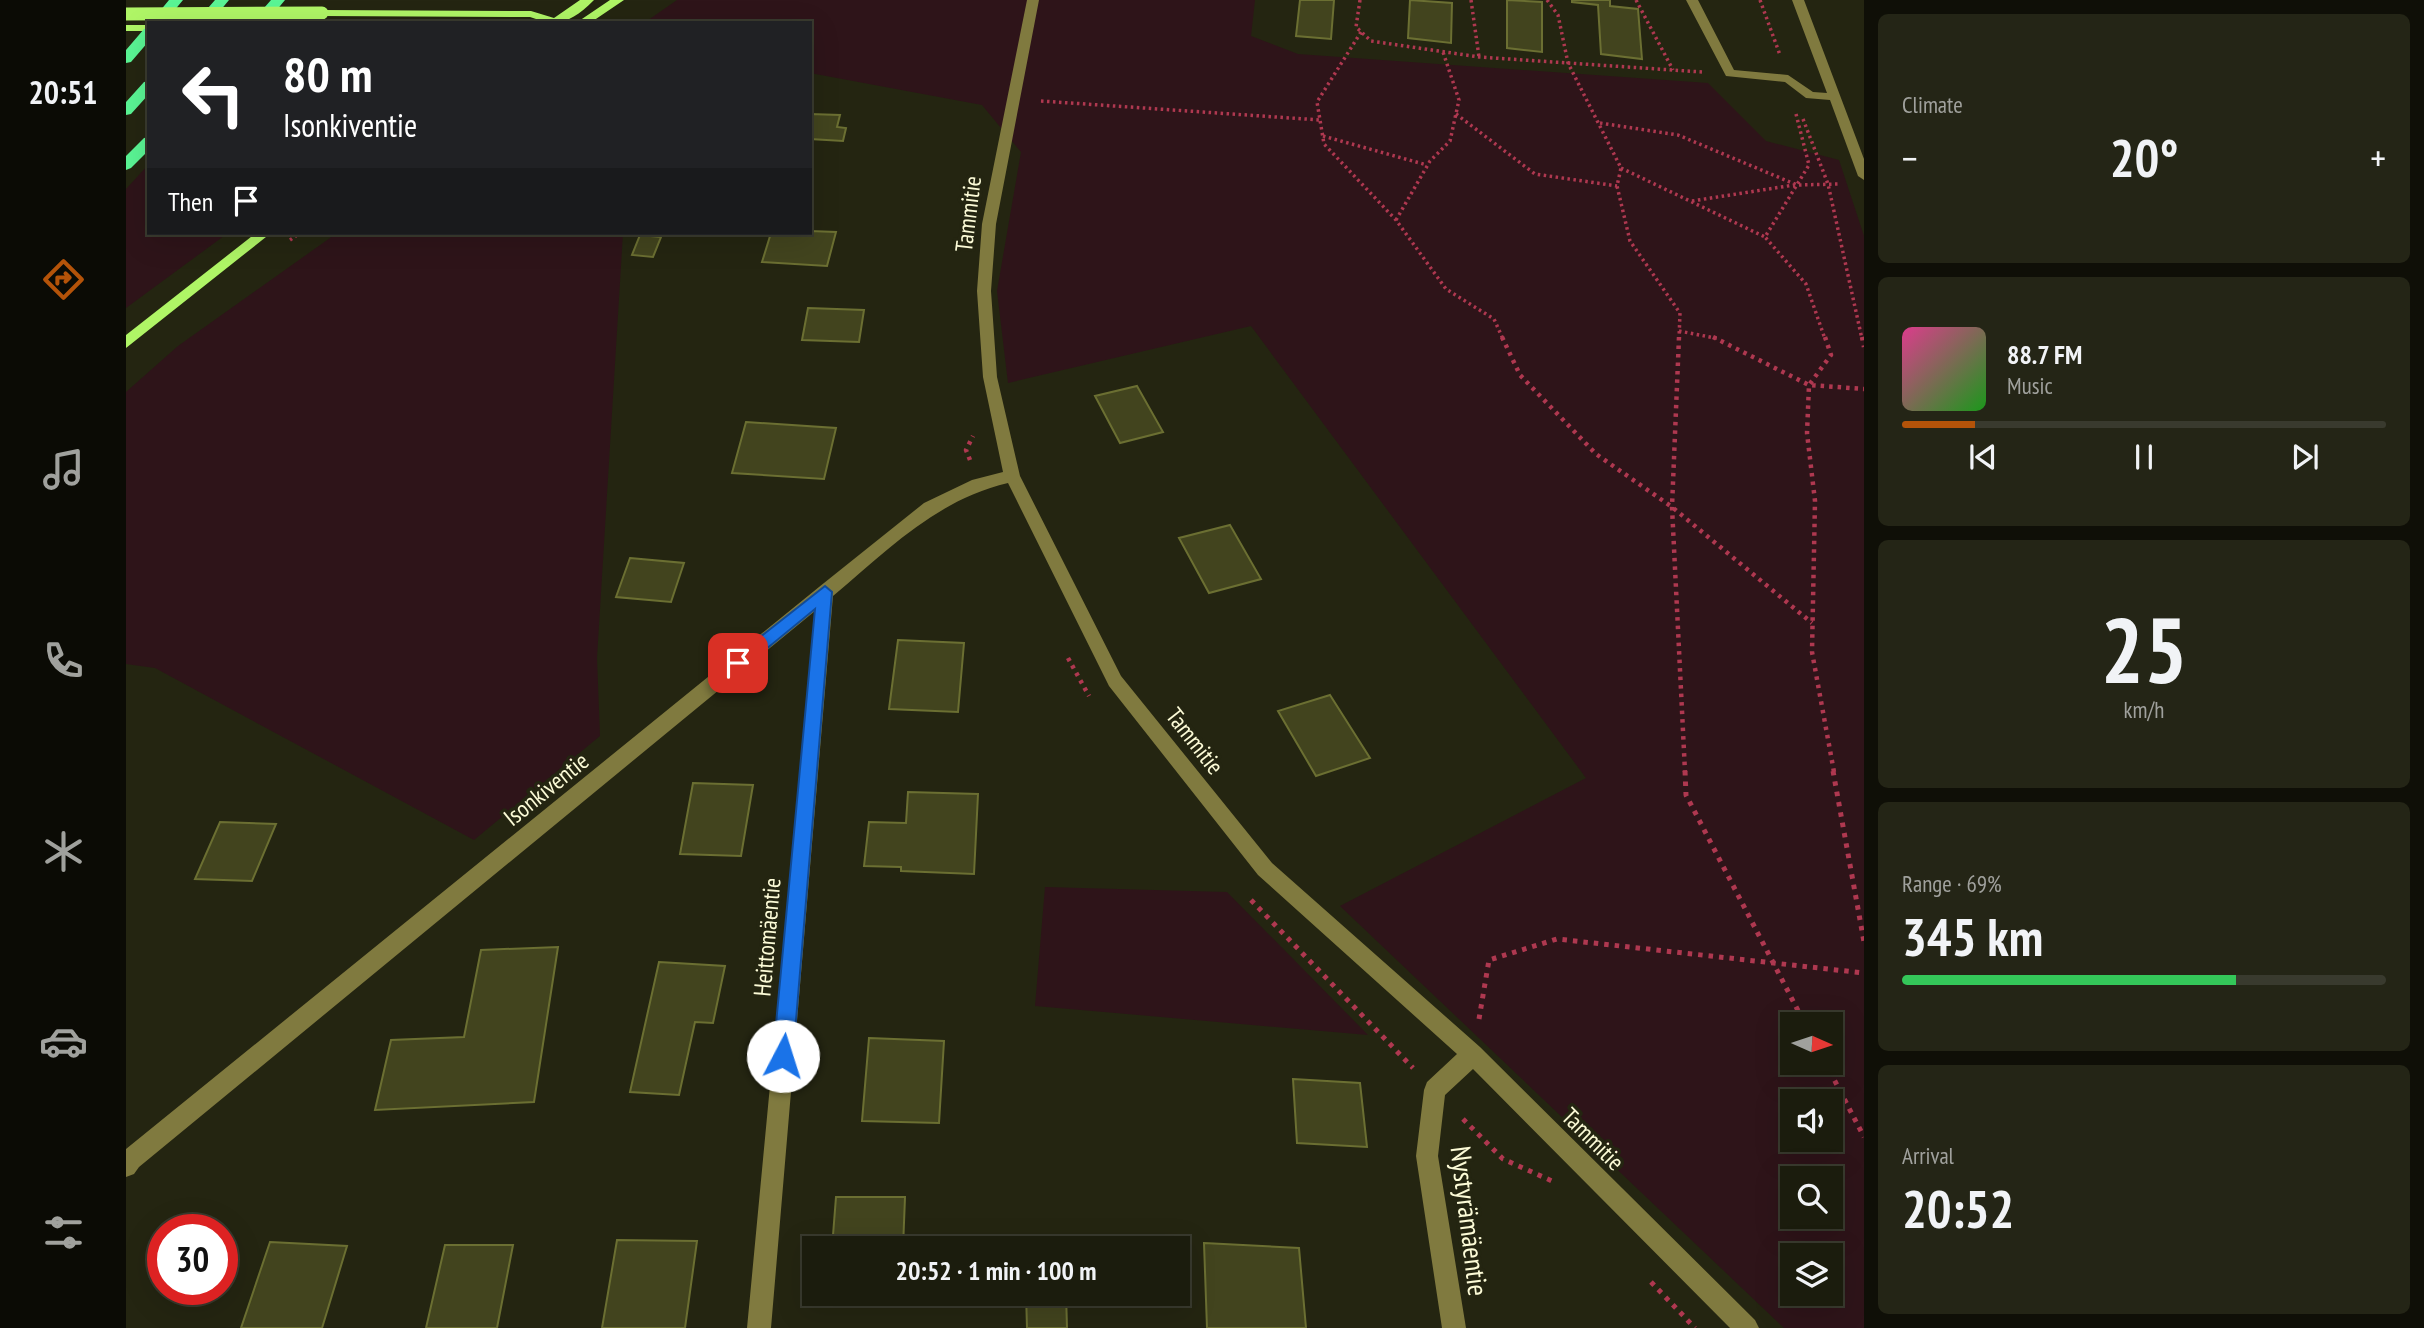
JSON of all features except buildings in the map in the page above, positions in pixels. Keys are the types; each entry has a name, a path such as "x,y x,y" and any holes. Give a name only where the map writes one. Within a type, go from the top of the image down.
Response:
{"highway":[{"path":"159,21 176,0"},
{"path":"204,21 222,0"},
{"path":"260,21 278,0"},
{"path":"126,59 147,33"},
{"path":"126,111 147,87"},
{"path":"126,165 147,143"}],"main road":[{"path":"558,21 589,0"},
{"path":"585,21 618,0"},
{"path":"126,14 531,14 553,21"},
{"path":"126,28 147,30"},
{"path":"126,343 261,235"}],"street":[{"name":"Tammitie","path":"1033,0 989,224 984,292 990,377 1012,477 1115,681 1265,869 1473,1054 1747,1328"},
{"path":"1692,0 1730,73 1788,79 1810,95 1833,97"},
{"path":"1798,0 1864,176"},
{"name":"Isonkiventie","path":"126,1166 142,1150 930,506 978,484 1012,477"},
{"name":"Heittomäentie","path":"759,1328 825,592"},
{"name":"Nystyrämäentie","path":"1454,1328 1427,1156 1435,1090 1473,1054"}],"path":[{"path":"1360,0 1356,27 1371,41 1479,57 1730,73"},
{"path":"1471,0 1479,57"},
{"path":"1547,0 1558,15 1568,63 1621,168 1765,237 1806,284 1831,355 1809,384 1807,433 1815,501 1812,652 1864,942"},
{"path":"1636,0 1673,70"},
{"path":"1760,0 1828,184 1864,347"},
{"path":"1361,32 1317,102 1324,144 1396,220 1446,289 1494,319 1520,375 1596,454 1672,507 1813,624"},
{"path":"1396,220 1427,165 1450,141 1459,100 1443,51"},
{"path":"1765,237 1809,165 1788,79"},
{"path":"1012,99 1320,120"},
{"path":"1456,114 1535,174 1617,186"},
{"path":"1599,123 1678,135 1797,185"},
{"path":"1323,136 1427,165"},
{"path":"1621,168 1617,186 1630,241 1681,313 1672,507 1686,795 1799,1012"},
{"path":"1691,202 1797,185 1840,184"},
{"path":"1679,331 1718,338 1809,384 1864,389"},
{"path":"1473,1054 1489,960 1557,939 1864,973"},
{"path":"1832,1075 1864,1136"}],"shaded area":[{"path":"677,0 1255,0 1251,36 1298,54 1708,83 1766,141 1839,160 1864,236 1864,1328 1784,1328 1340,906 1586,778 1251,326 1008,383 997,291 1021,152 982,105 812,73 812,21 647,21"},
{"path":"147,166 147,235 225,235 126,308 126,189"},
{"path":"334,235 623,235 597,658 600,736 474,840 155,668 126,664 126,392 178,346"},
{"path":"1045,887 1227,892 1368,1035 1035,1006"}],"route":[{"path":"738,663 825,592 783,1056"}]}
